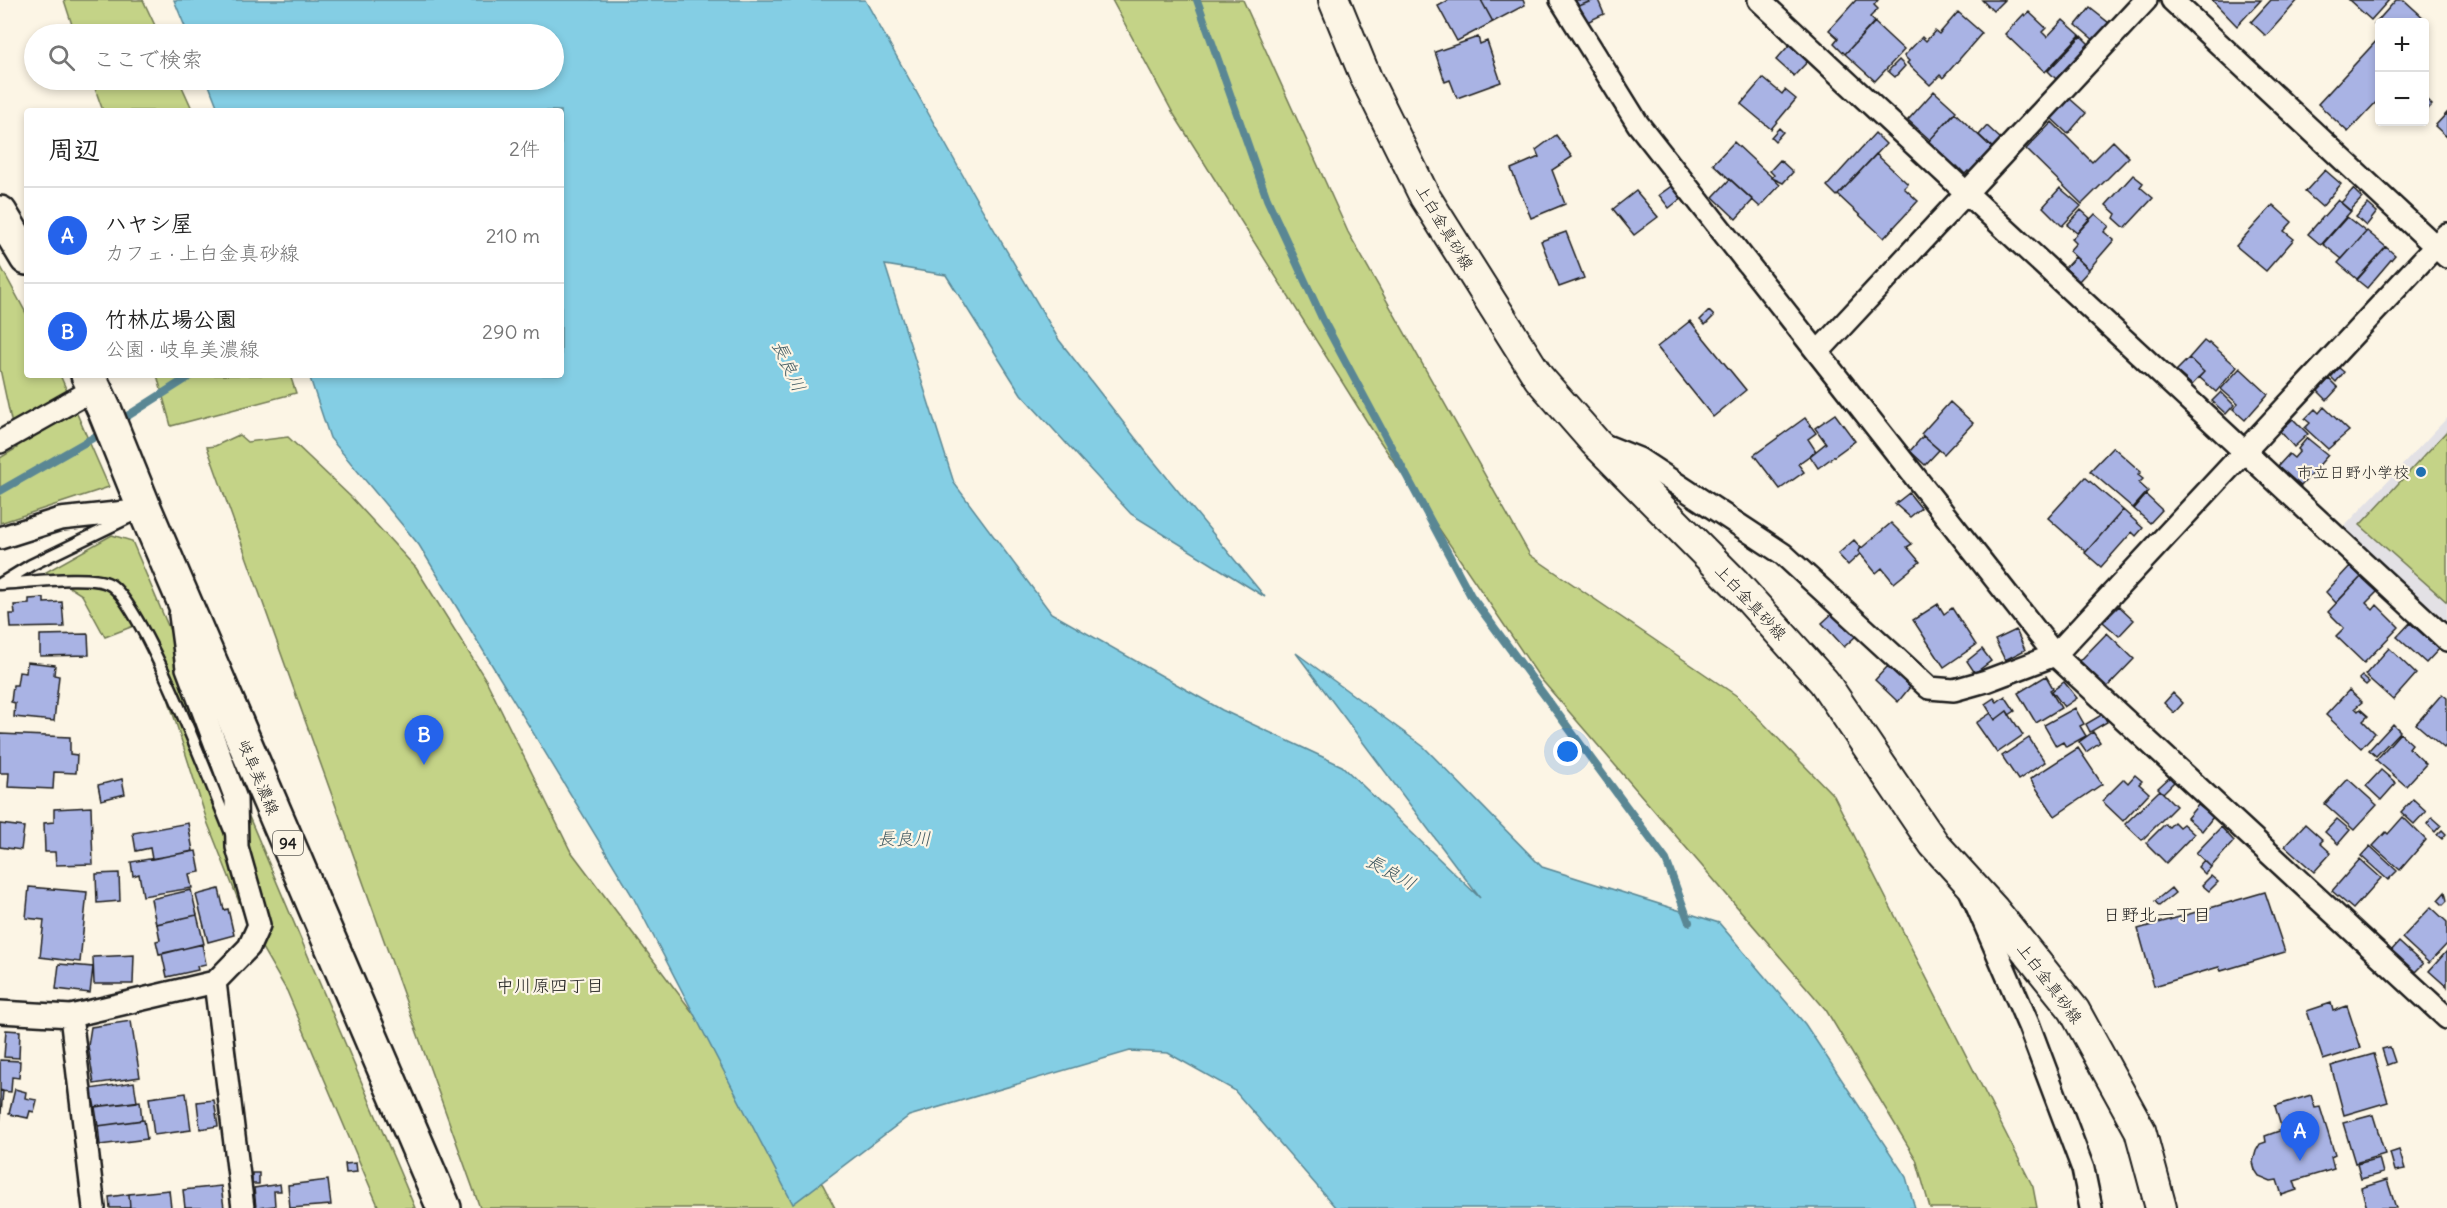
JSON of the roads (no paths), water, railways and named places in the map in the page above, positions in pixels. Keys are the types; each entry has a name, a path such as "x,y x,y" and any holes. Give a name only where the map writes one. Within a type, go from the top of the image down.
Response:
{"main road":[{"name":"上白金真砂線","path":"1334,0 1366,78 1425,196 1539,378 1595,442 1735,583 1824,682 1934,844 1994,910 2074,1010 2140,1130 2161,1208"},
{"path":"0,213 24,253"},
{"name":"岐阜美濃線","path":"96,391 144,510 444,1208"}],"street":[{"path":"1561,0 1638,124 2055,655 2447,1018"},
{"path":"1760,0 2447,640"},
{"path":"1818,352 2146,0"},
{"path":"1595,442 1639,459 1783,554 1929,688 1954,690 1986,681 2055,655 2246,451 2443,246 2172,0"},
{"path":"2,435 96,391"},
{"path":"0,538 60,519 144,510"},
{"path":"0,1012 71,1016 215,982 249,947 260,925 237,847 236,799 186,668 176,583"},
{"path":"1964,876 2029,1026 2083,1169 2091,1208"},
{"path":"215,982 243,1208"},
{"path":"71,1016 94,1208"}],"lane":[{"path":"0,584 31,565 144,510"},
{"path":"0,584 87,580 107,583 119,590 150,642 237,847"}],"water":[{"name":"長良川","path":"174,0 865,0 975,197 1059,340 1147,453 1265,597 1131,514 1021,394 946,275 885,265 954,483 1051,613 1222,710 1342,766 1480,898 1296,653 1424,747 1542,867 1719,923 1805,1024 1906,1177 1915,1208 1336,1208 1234,1090 1168,1053 1130,1051 909,1116 793,1204 633,897 419,545 330,438 310,378 564,378 564,108 218,108 211,90 564,90 564,24 184,24"}],"waterway":[{"path":"1197,0 1267,199 1323,320 1471,596 1666,860 1689,922"},
{"path":"118,422 187,378"},
{"path":"0,491 105,431"}],"place":[{"name":"市立日野小学校","path":"2421,472"},
{"name":"竹林広場公園","path":"424,765"},
{"name":"ハヤシ屋","path":"2300,1161"}],"district":[{"name":"日野北一丁目","path":"2157,914"},
{"name":"中川原四丁目","path":"550,985"}]}
